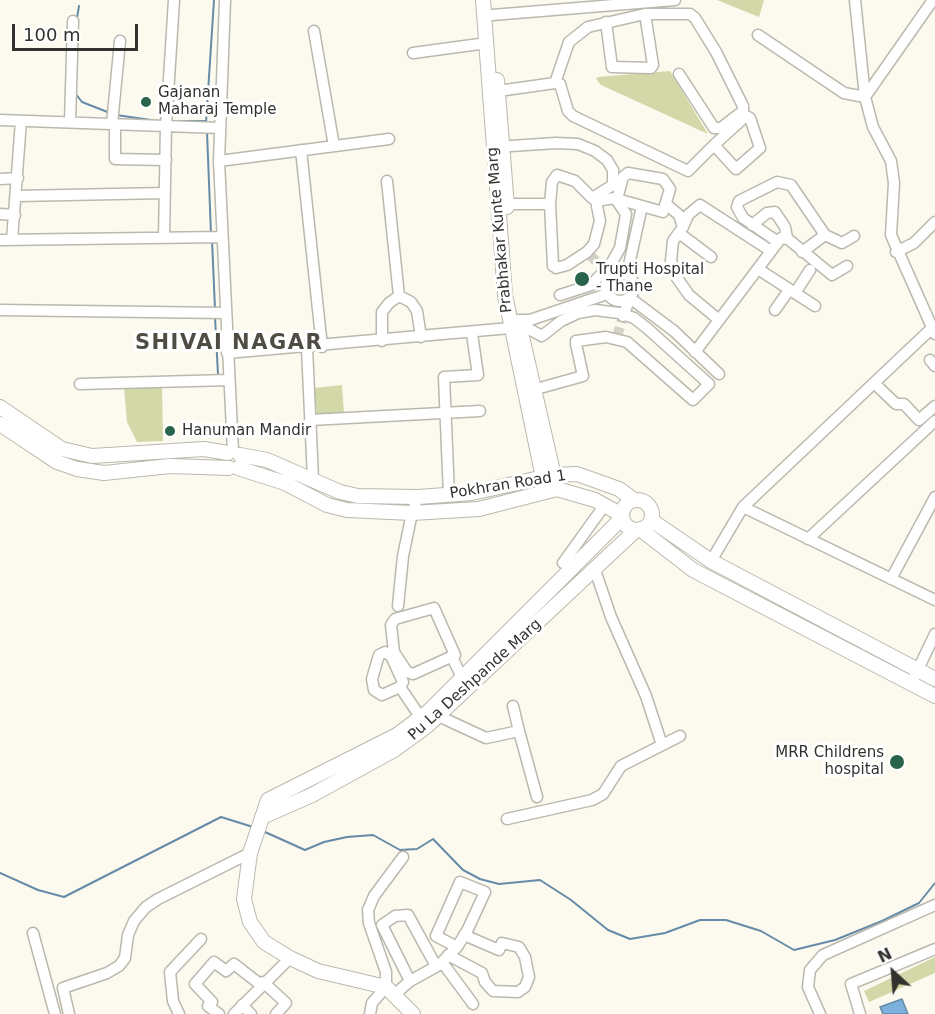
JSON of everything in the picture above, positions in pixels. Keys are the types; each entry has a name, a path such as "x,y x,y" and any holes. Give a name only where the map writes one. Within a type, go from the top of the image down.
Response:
{"main road":[{"name":"Prabhakar Kunte Marg","path":"483,0 494,92"},
{"name":"Prabhakar Kunte Marg","path":"492,0 494,92 502,204 512,287 521,322 529,391 551,491"},
{"name":"Pokhran Road 1","path":"0,406 62,449 92,456 204,449 234,459 327,505 347,510 412,513 479,509 551,491 575,493 622,516"},
{"name":"Pokhran Road 1","path":"0,424 57,462 77,469 104,472 234,459 267,460 340,492 358,496 418,497 472,494 548,476 577,474 619,489 634,500"},
{"path":"169,451 170,466"},
{"path":"642,526 649,506 640,500 634,500 626,504 622,516 627,526 642,526 935,679"},
{"name":"Pu La Deshpande Marg","path":"465,684 622,516"},
{"path":"642,526 693,570 935,696"},
{"name":"Pu La Deshpande Marg","path":"390,991 318,971 264,942 250,922 244,899 250,853 262,817 312,795 394,750 642,526"},
{"path":"390,991 413,1014"}],"street":[{"path":"164,237 166,126 174,0"},
{"path":"225,0 219,161 234,459"},
{"path":"492,15 555,5 675,0"},
{"path":"711,561 743,507 874,383 933,331 896,252 891,236 894,183 891,161 873,127 865,98 855,0"},
{"path":"865,98 933,0"},
{"path":"606,22 612,67 651,68 653,65 645,14"},
{"path":"555,82 569,42 588,27 645,14 690,14 695,18 720,61 743,106 743,111 721,128 714,128 679,74"},
{"path":"70,122 73,21"},
{"path":"314,31 334,146"},
{"path":"758,35 844,93 865,98"},
{"path":"120,41 113,124 115,159 165,160"},
{"path":"413,53 487,43"},
{"path":"494,92 555,82"},
{"path":"555,82 563,89 568,111 573,116 688,171 714,145 746,116 750,118 760,148 736,169 714,145"},
{"path":"0,120 220,128"},
{"path":"12,240 21,121"},
{"path":"219,161 389,139"},
{"path":"497,147 556,143 578,144 595,151 607,160 613,170 615,177 613,185 592,198 575,181 557,175 552,182 550,204 554,267 567,266 588,253 594,244 600,221 596,201 613,197 626,214 620,248 611,264 591,285 560,295"},
{"path":"302,150 322,347"},
{"path":"628,173 663,179 670,189 663,212 642,206 617,199 623,177 628,173"},
{"path":"0,179 18,178"},
{"path":"387,181 399,296"},
{"path":"779,244 743,218 738,210 739,201 777,182 791,185 825,235 842,243 854,237"},
{"path":"17,196 165,193"},
{"path":"502,204 550,204"},
{"path":"666,204 679,215 681,230 711,257"},
{"path":"719,320 689,295 677,278 671,261 674,241 688,215 700,205 779,244 802,252 832,275 846,266"},
{"path":"623,315 634,285 627,274 642,206"},
{"path":"695,352 779,244 785,227 775,212 767,213 752,225"},
{"path":"0,214 15,215"},
{"path":"896,252 914,243 935,222"},
{"path":"802,252 825,235"},
{"path":"0,240 222,237"},
{"path":"758,269 815,306"},
{"path":"775,310 810,270"},
{"path":"606,291 608,274 627,274"},
{"path":"227,353 472,334 521,322 606,291"},
{"path":"606,291 617,302 630,298"},
{"path":"382,340 382,312 399,296"},
{"path":"399,296 411,302 417,311 421,337"},
{"path":"630,298 674,331 719,374"},
{"path":"0,310 225,313"},
{"path":"521,322 542,336 561,321 585,311 604,310 634,318 709,384 693,400 627,342 617,338 585,338 576,343 583,376 529,391"},
{"path":"449,495 444,377 478,375 472,334"},
{"path":"307,348 313,479"},
{"path":"80,384 229,380"},
{"path":"874,383 896,404 904,404 923,425"},
{"path":"808,538 923,425 935,406"},
{"path":"310,420 480,411"},
{"path":"923,425 935,421"},
{"path":"398,606 412,513 418,497"},
{"path":"891,579 935,497"},
{"path":"563,564 604,506"},
{"path":"743,507 935,600"},
{"path":"595,570 612,617 646,696 662,745"},
{"path":"452,657 412,674 407,672 394,652 392,622 434,608 454,651 452,657 465,684"},
{"path":"911,684 935,634"},
{"path":"400,687 429,718 486,738 519,731"},
{"path":"513,706 537,797"},
{"path":"507,819 592,800 603,794 621,766 680,736"},
{"path":"69,1014 64,987 107,973 119,966 125,958 128,935 134,921 146,907 250,853"},
{"path":"390,991 369,923 368,910 374,896 403,857"},
{"path":"370,1014 372,1003 442,961 457,947 485,892 460,882 436,936 457,947"},
{"path":"820,1014 808,987 810,970 823,956 935,905"},
{"path":"410,981 382,925 401,913 408,915 473,1004"},
{"path":"33,933 56,1014"},
{"path":"442,961 483,973 485,982 493,990 518,992 525,987 529,978 525,957 519,947 502,943 499,950 464,935"},
{"path":"179,1014 173,1001 170,972 201,939"},
{"path":"860,1014 851,984 935,949"},
{"path":"251,1014 238,1010 262,983 290,958"},
{"path":"219,1014 208,1006 212,1002 195,984 214,962 226,971 234,964 286,1003 276,1014"}],"green space":[{"path":"717,0 764,0 759,17"},
{"path":"670,71 708,134 601,85 596,79 598,77"},
{"path":"342,385 344,414 317,414 314,388"},
{"path":"162,386 163,441 137,442 127,422 124,387"},
{"path":"935,957 935,973 869,1002 864,991"}],"water":[{"path":"902,999 908,1014 883,1014 880,1007"}],"waterway":[{"path":"206,123 214,0"},
{"path":"77,18 79,6"},
{"path":"75,93 82,102 110,113"},
{"path":"116,115 151,120"},
{"path":"169,121 205,121"},
{"path":"207,132 211,234"},
{"path":"212,240 215,309"},
{"path":"215,317 218,375"},
{"path":"0,873 38,890 64,897 221,817 253,827"},
{"path":"265,832 305,850 324,842 347,837 373,835 400,850 417,849 433,839 463,870 480,879 499,884 540,880 571,900 608,930 630,939 665,933 700,920 726,920 761,931 794,950 835,940 882,921 919,903 935,883"}],"tunnel":[{"path":"589,254 606,272"},
{"path":"617,337 623,316"}],"place":[{"name":"Gajanan Maharaj Temple","path":"146,102"},
{"name":"Trupti Hospital - Thane","path":"582,279"},
{"name":"Hanuman Mandir","path":"170,431"},
{"name":"MRR Childrens hospital","path":"897,762"}],"district":[{"name":"SHIVAI NAGAR","path":"229,344"}]}
